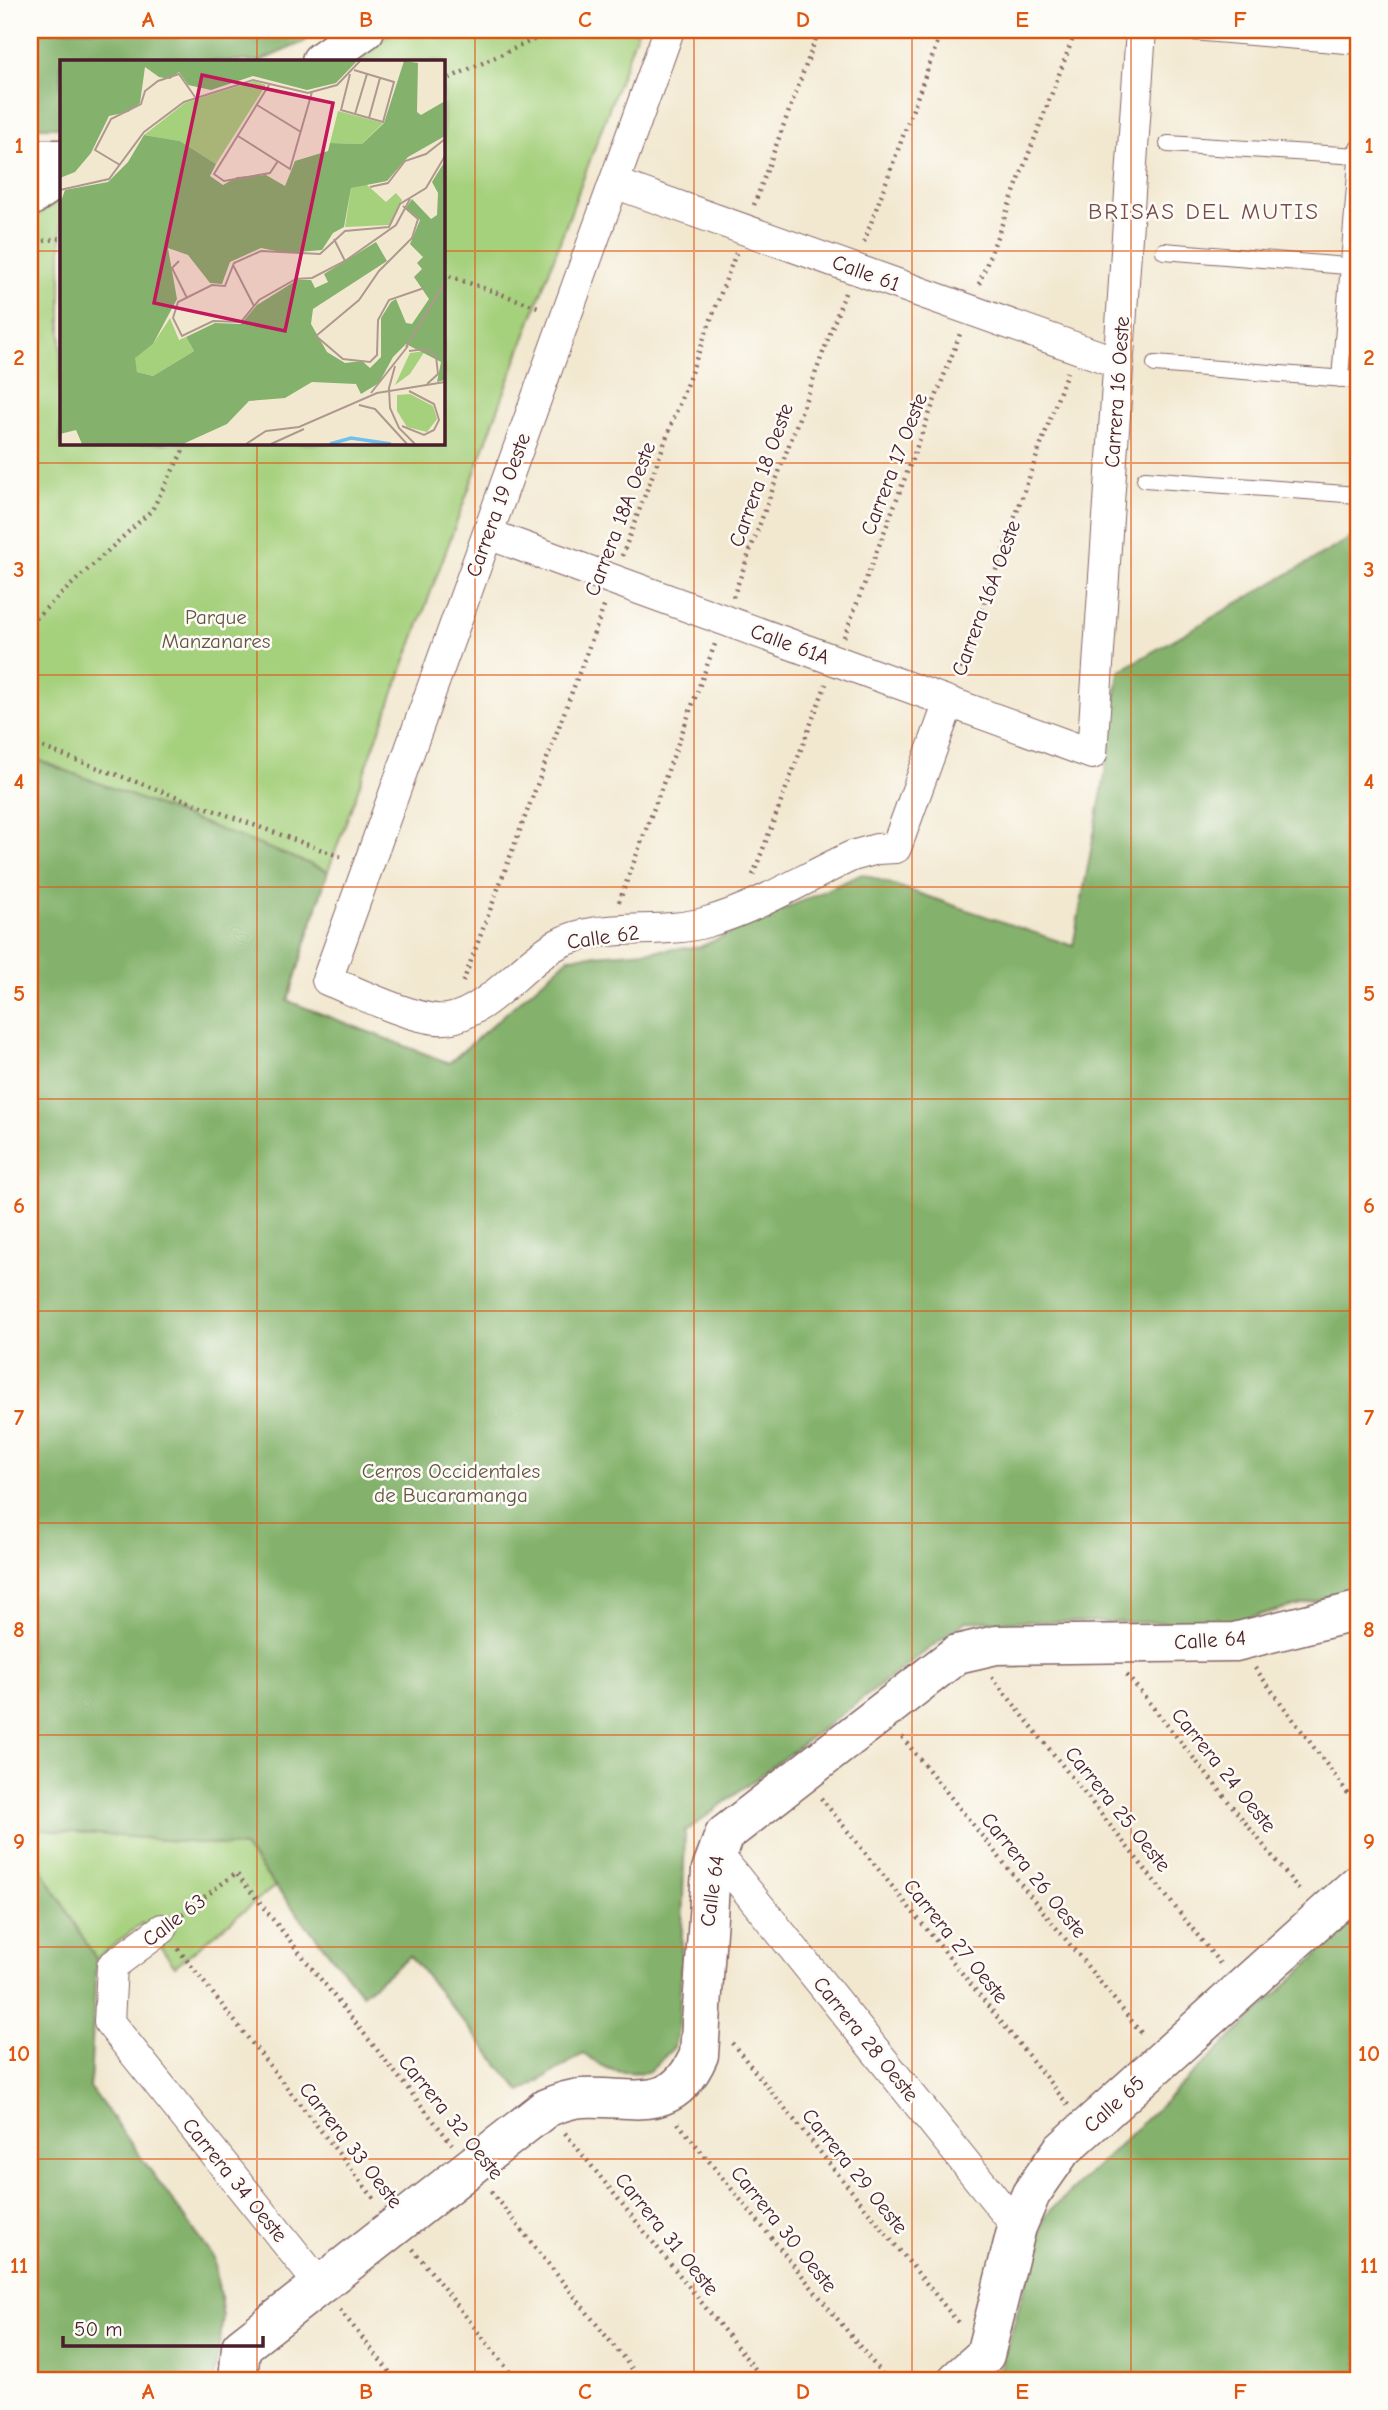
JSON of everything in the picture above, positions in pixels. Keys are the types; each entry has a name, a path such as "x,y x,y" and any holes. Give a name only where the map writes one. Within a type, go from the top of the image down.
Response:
{"street":[{"path":"322,60 365,30"},
{"name":"Carrera 19 Oeste","path":"449,1019 430,1020 327,980 670,30"},
{"name":"Carrera 16 Oeste","path":"1092,754 1141,30"},
{"path":"30,159 60,159"},
{"path":"30,197 60,177"},
{"name":"Calle 61","path":"614,183 1119,363"},
{"name":"Calle 61A","path":"488,534 1092,754"},
{"name":"Carrera 16A Oeste","path":"896,848 949,702"},
{"name":"Calle 62","path":"449,1019 471,1010 558,943 608,932 671,930 708,922 852,856 877,849 896,848"},
{"name":"Calle 64","path":"238,2380 242,2347 545,2108 580,2098 626,2101 657,2097 680,2085 692,2071 699,2055 709,1892 715,1851 724,1835 800,1773 957,1654 996,1645 1235,1642 1358,1611"},
{"name":"Carrera 28 Oeste","path":"715,1851 1017,2227"},
{"name":"Calle 65","path":"971,2368 1017,2227 1031,2194 1049,2166 1358,1884"},
{"name":"Calle 63","path":"112,1966 162,1929"},
{"name":"Carrera 34 Oeste","path":"112,1966 109,2022 320,2286"}],"lane":[{"path":"1181,31 1358,46"},
{"path":"1168,145 1358,156"},
{"path":"1340,379 1353,267 1358,148"},
{"path":"1164,251 1353,267"},
{"path":"1154,364 1358,380"},
{"path":"1145,479 1358,495"}],"path":[{"path":"444,81 555,30"},
{"name":"Carrera 18A Oeste","path":"449,1019 819,30"},
{"name":"Carrera 18 Oeste","path":"608,932 943,30"},
{"name":"Carrera 17 Oeste","path":"740,909 1076,30"},
{"path":"30,243 60,238"},
{"path":"444,274 566,317"},
{"name":"Carrera 16A Oeste","path":"949,702 1076,348"},
{"path":"30,623 152,510 186,444"},
{"path":"30,743 368,866"},
{"path":"1235,1642 1358,1807"},
{"name":"Carrera 24 Oeste","path":"1102,1644 1321,1917"},
{"name":"Carrera 25 Oeste","path":"970,1649 1241,1989"},
{"name":"Carrera 26 Oeste","path":"881,1711 1163,2060"},
{"name":"Carrera 27 Oeste","path":"800,1773 1087,2129"},
{"name":"Calle 63","path":"162,1929 236,1873"},
{"name":"Carrera 32 Oeste","path":"236,1873 640,2380"},
{"name":"Carrera 33 Oeste","path":"162,1929 516,2380"},
{"name":"Carrera 29 Oeste","path":"702,2006 971,2368"},
{"name":"Carrera 30 Oeste","path":"657,2097 887,2380"},
{"name":"Carrera 31 Oeste","path":"545,2108 764,2380"},
{"path":"320,2286 396,2380"}],"green space":[{"path":"30,30 320,30 304,42 262,60 60,60 60,127 30,127"},
{"name":"Parque Manzanares","path":"395,30 638,30 328,871 30,757 30,220 60,200 60,444 444,444 444,60 356,60"},
{"name":"Cerros Occidentales de Bucaramanga","path":"1358,534 1358,1590 1227,1623 966,1621 685,1832 679,2025 674,2047 649,2072 614,2071 583,2054 521,2092 410,1956 362,1994 244,1847 30,1828 30,757 328,871 288,1001 449,1063 570,957 700,947 862,874 1073,946 1104,781 1119,671"},
{"path":"30,1828 244,1847 275,1886 175,1966 142,1923 96,1959 30,1850"},
{"path":"30,1850 96,1959 90,2087 214,2258 223,2317 214,2380 30,2380"},
{"path":"1358,1916 1358,2380 986,2380 1001,2367 1046,2215"}],"district":[{"name":"BRISAS DEL MUTIS","path":"1204,211"}]}
